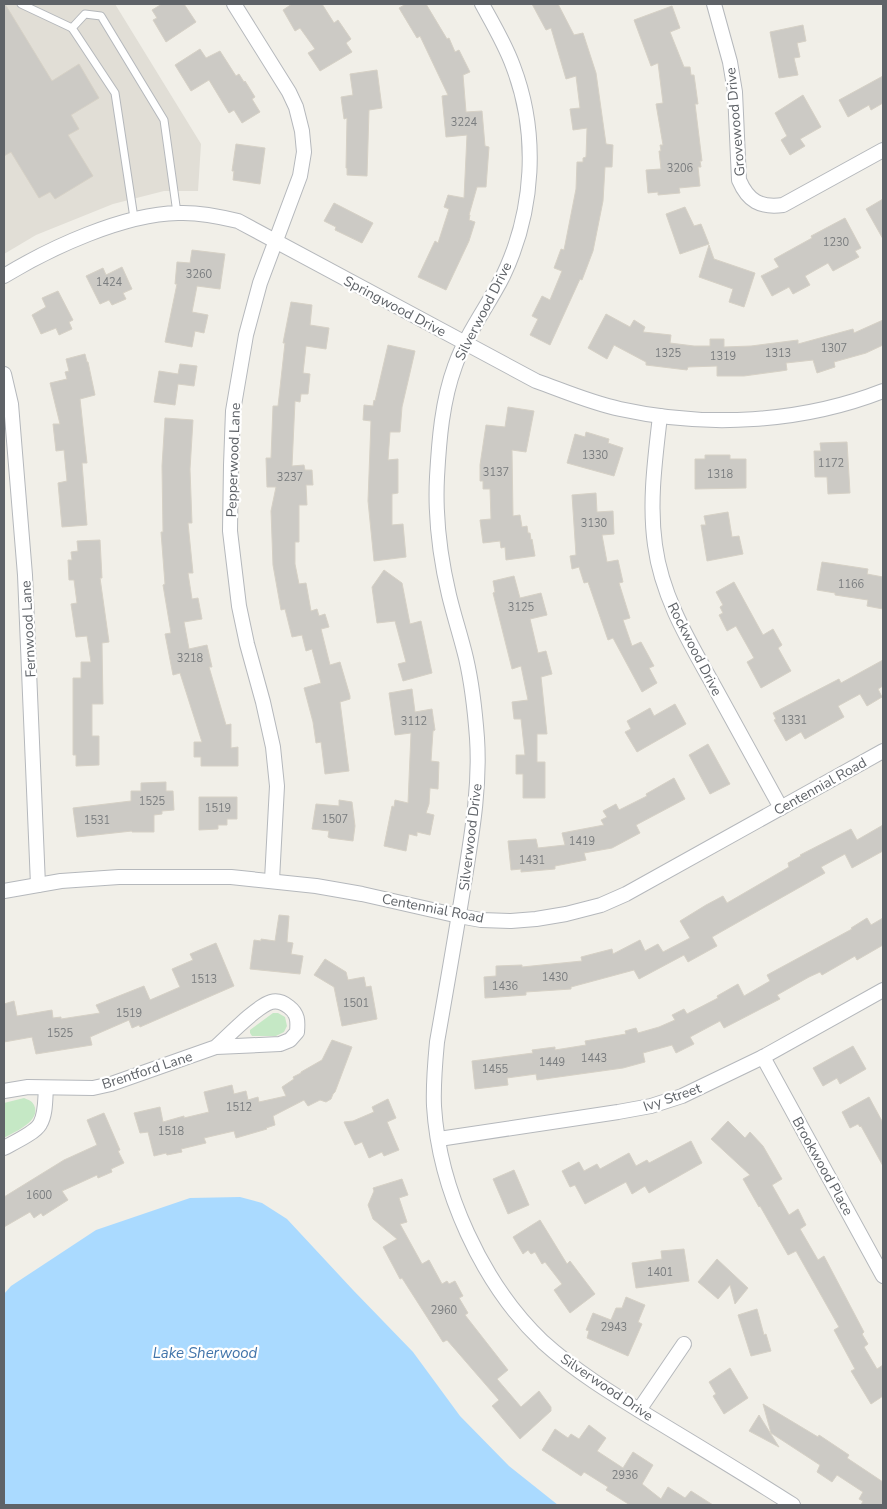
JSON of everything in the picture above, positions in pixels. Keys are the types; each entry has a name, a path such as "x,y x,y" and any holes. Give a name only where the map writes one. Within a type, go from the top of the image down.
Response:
{"street":[{"name":"Pepperwood Lane","path":"234,4 290,92 302,131 304,152 300,176 260,283 246,335 233,412 230,531 239,606 273,746 277,786 272,880"},
{"name":"Silverwood Drive","path":"482,4 499,33 513,66 523,97 528,124 530,162 527,199 520,230 502,278 464,343 455,366 448,390 440,438 437,480 440,546 449,594 474,700 478,781 474,822 437,1042 434,1107 439,1139 449,1182 460,1216 474,1247 491,1277 516,1311 543,1341 581,1373 793,1505"},
{"name":"Grovewood Drive","path":"714,4 728,54 735,92 739,180 743,190 751,198 760,204 783,205 883,150"},
{"name":"Springwood Drive","path":"4,276 58,248 134,218 177,213 208,214 238,221 536,381 580,398 618,409 660,416 717,420 781,416 846,403 883,391"},
{"name":"Fernwood Lane","path":"4,374 11,404 25,575 33,725 38,885"},
{"name":"Rockwood Drive","path":"660,416 653,477 652,511 655,546 667,594 681,627 780,808"},
{"name":"Centennial Road","path":"4,891 38,885 120,877 231,877 272,880 362,894 481,920 536,919 566,914 600,905 626,894 883,751"},
{"name":"Ivy Street","path":"439,1139 618,1112 650,1106 682,1096 763,1057 883,990"},
{"name":"Brentford Lane","path":"4,1091 16,1088 93,1088 112,1084 216,1047 280,1044 290,1040 297,1032 296,1015 285,1004 271,1002 261,1008 216,1047"},
{"name":"Brookwood Place","path":"763,1057 883,1276"},
{"path":"4,1148 36,1129 41,1123 44,1114 46,1088"},
{"path":"639,1410 684,1344"}],"lane":[{"path":"21,4 72,28 114,93 134,218"},
{"path":"72,28 85,14 101,16 164,120 177,213"}],"shaded area":[{"path":"4,4 115,4 201,144 198,191 164,191 113,204 36,235 4,254"}],"green space":[{"path":"273,1013 278,1013 285,1017 287,1026 284,1032 276,1036 252,1036 250,1030"},
{"path":"24,1098 34,1105 34,1116 26,1125 4,1138 4,1103"}],"water":[{"name":"Lake Sherwood","path":"240,1197 262,1203 287,1219 413,1352 460,1416 509,1466 558,1505 4,1505 4,1294 11,1286 96,1230 190,1198"}],"building":[{"path":"4,4 52,81 79,64 99,98 71,115 79,129 68,135 93,176 55,199 50,192 39,198 11,152 4,156"},
{"path":"162,4 184,4 196,22 166,42 153,20 157,18 152,10"},
{"path":"292,4 322,4 334,23 338,20 351,39 346,43 352,52 320,71 308,53 315,49 300,28 295,31 283,10"},
{"path":"406,4 426,4 447,39 449,38 455,52 459,50 470,72 463,75 466,112 482,111 485,146 489,147 486,187 477,187 469,215 469,220 475,222 469,241 446,290 418,277 435,241 438,243 449,209 444,207 448,195 464,198 467,135 446,137 442,96 448,95 420,36 417,38 399,8"},
{"path":"532,4 558,4 574,35 583,33 596,73 606,144 613,145 612,167 605,167 603,201 593,251 582,280 580,279 550,345 530,335 538,319 532,316 542,296 550,300 562,271 554,268 561,249 564,250 576,189 577,162 583,162 583,158 586,157 587,128 573,130 570,109 580,108 576,76 566,79 551,28 546,30"},
{"path":"672,6 680,28 670,32 684,67 690,67 691,75 694,75 698,104 695,104 702,161 700,161 701,167 698,167 700,186 679,188 680,193 658,195 658,192 648,193 646,170 661,169 659,151 661,151 660,145 663,145 656,104 663,103 658,63 651,66 634,20"},
{"path":"803,25 806,41 797,43 800,57 794,58 798,75 779,78 770,32"},
{"path":"200,49 206,58 220,51 236,76 239,74 245,81 255,97 252,99 260,112 242,123 234,110 229,113 209,80 191,91 175,65"},
{"path":"377,70 382,108 369,110 367,176 347,175 347,118 344,119 341,97 353,95 350,74"},
{"path":"883,76 883,103 871,110 869,105 848,117 839,100"},
{"path":"803,95 821,127 800,139 805,146 790,155 781,140 787,136 775,113"},
{"path":"236,144 265,148 260,184 233,180 234,171 232,171"},
{"path":"883,199 883,239 866,209"},
{"path":"334,203 373,223 362,243 335,230 336,227 324,221"},
{"path":"685,207 694,226 701,224 709,244 680,254 666,214"},
{"path":"845,218 861,248 855,251 859,257 833,271 828,263 805,276 810,285 793,294 789,287 772,296 761,276 779,267 774,259"},
{"path":"709,245 714,259 755,273 744,307 729,302 733,289 699,277"},
{"path":"192,250 225,254 220,289 197,286 192,312 208,315 204,333 195,331 192,347 165,342 177,284 175,284 177,262 190,263"},
{"path":"122,267 132,289 123,293 126,299 112,305 109,300 100,304 86,276 103,268 106,275"},
{"path":"58,291 73,320 69,322 72,329 59,335 56,328 41,334 32,315 46,307 42,298"},
{"path":"291,302 312,305 310,325 329,328 326,349 306,346 303,373 310,374 308,394 301,394 300,402 295,401 292,466 304,465 305,470 312,470 313,485 306,485 307,505 299,505 299,542 295,542 295,564 299,584 306,583 311,611 317,609 319,616 325,614 329,627 321,629 330,665 340,662 350,696 350,699 340,702 349,771 325,774 321,742 316,743 313,722 304,688 321,683 312,649 306,651 302,635 292,637 285,609 281,610 273,565 271,511 276,487 267,487 266,458 271,458 273,406 278,406 285,343 283,343"},
{"path":"606,314 630,327 634,320 645,327 643,332 671,335 670,343 710,346 710,339 724,339 724,347 751,346 798,340 798,344 853,329 854,333 883,320 883,345 866,353 834,362 835,367 817,373 813,360 786,363 787,370 744,376 717,376 717,366 688,367 687,370 646,365 646,362 614,345 607,359 588,348"},
{"path":"388,345 415,351 402,407 400,432 390,432 388,460 398,459 398,493 392,494 392,525 403,524 406,557 374,561 368,501 371,421 363,420 364,405 373,406 375,401"},
{"path":"85,354 95,395 80,399 87,463 82,463 87,525 62,527 58,483 67,481 64,450 56,451 53,424 60,424 50,383 67,379 65,372 69,371 66,359"},
{"path":"180,364 197,366 194,386 178,384 175,405 154,402 159,371 178,374"},
{"path":"508,407 534,411 526,452 512,450 513,516 520,515 522,527 527,526 535,556 506,560 505,547 501,548 500,541 483,543 480,520 491,519 490,489 483,489 483,481 480,481 480,465 486,425 505,427"},
{"path":"165,418 193,420 190,469 192,523 188,523 193,573 188,573 192,599 198,598 202,619 184,622 189,649 207,645 212,667 209,667 226,725 231,724 231,748 238,747 238,766 201,766 201,757 194,757 194,742 202,742 180,673 173,675 165,634 171,633 163,585 165,584 161,532 163,532 162,466"},
{"path":"586,432 609,439 608,443 623,448 614,476 567,463 575,434 585,437"},
{"path":"847,442 850,493 828,494 827,477 815,477 814,451 821,451 820,443"},
{"path":"705,455 730,455 730,459 746,459 746,488 695,489 695,459 705,459"},
{"path":"596,493 597,512 613,511 614,534 602,535 607,562 618,560 623,582 619,583 630,618 623,620 632,646 641,642 654,666 649,668 657,683 642,692 613,638 608,640 588,582 584,583 579,567 572,569 570,556 576,555 572,495"},
{"path":"728,512 732,537 739,536 743,554 707,561 701,525 706,525 704,516"},
{"path":"100,540 102,578 100,578 109,642 102,643 103,704 92,704 92,736 99,736 99,765 76,766 76,755 73,755 73,678 81,678 81,662 91,662 87,636 76,637 71,604 77,603 74,580 69,580 68,560 72,560 71,552 78,551 77,541"},
{"path":"822,562 868,569 867,574 883,577 883,609 867,606 868,600 817,590"},
{"path":"384,570 402,583 410,624 421,621 432,673 403,681 398,664 406,662 395,621 377,623 372,587"},
{"path":"514,576 520,598 541,593 547,615 530,619 538,653 546,651 552,674 541,677 547,734 537,734 537,762 545,762 545,798 523,798 523,774 516,774 516,755 525,755 521,719 514,719 512,702 528,700 521,666 512,669 493,593 495,592 493,581"},
{"path":"734,582 763,635 773,629 782,645 778,648 791,671 761,688 747,662 754,658 736,626 727,631 719,615 723,613 720,607 723,605 716,592"},
{"path":"883,660 883,686 878,689 882,697 867,706 860,694 838,706 844,717 805,739 801,732 786,741 774,720 776,719 773,713 839,679 841,683"},
{"path":"412,689 415,712 432,709 435,730 433,731 431,761 439,762 438,789 430,788 429,804 426,813 434,815 430,835 417,832 417,836 409,834 406,851 384,846 392,806 394,807 395,800 408,803 411,733 395,735 389,693"},
{"path":"675,704 686,724 637,752 625,732 631,729 627,721 650,708 654,716"},
{"path":"708,744 730,784 710,794 689,755"},
{"path":"674,778 685,799 636,825 640,833 612,848 584,853 586,860 555,866 555,869 521,872 521,869 511,870 508,841 536,839 538,848 565,845 562,833 604,825 601,820 607,817 603,811 616,804 619,810 647,796 646,794"},
{"path":"166,782 166,791 173,791 174,810 162,811 162,814 154,815 154,832 132,831 77,837 73,808 131,801 131,791 141,791 141,783"},
{"path":"199,797 237,797 237,819 227,819 227,825 218,825 218,829 199,830"},
{"path":"339,800 352,802 355,826 353,841 330,838 328,837 329,831 312,829 316,804 339,806"},
{"path":"883,825 883,851 852,868 845,854 821,867 825,873 712,937 717,946 688,962 684,955 639,979 634,970 571,987 571,989 526,992 526,995 485,998 484,977 496,976 496,966 522,965 522,967 582,961 581,957 612,949 613,954 640,940 645,951 658,944 663,952 690,938 680,921 706,905 723,896 727,903 789,867 788,863 800,855 851,829 857,840"},
{"path":"279,915 289,916 287,942 293,943 291,954 303,956 300,974 250,969 254,940 275,941"},
{"path":"867,918 871,925 883,918 883,945 857,960 855,956 822,975 820,972 809,977 777,995 780,999 724,1028 720,1021 690,1037 694,1044 676,1053 672,1045 643,1053 645,1062 623,1068 537,1080 536,1074 507,1078 508,1085 475,1089 472,1061 533,1053 532,1050 555,1047 555,1050 586,1045 585,1041 626,1034 625,1031 636,1028 638,1033 659,1027 675,1020 672,1015 684,1009 687,1014 718,998 717,996 738,984 744,996 770,981 767,975 852,929"},
{"path":"216,943 234,986 140,1027 139,1025 132,1028 129,1020 90,1037 92,1045 36,1054 32,1037 4,1042 4,1004 14,1001 17,1016 52,1010 53,1018 61,1017 61,1019 100,1013 96,1005 144,986 150,1000 180,987 172,969 193,960 190,954"},
{"path":"325,959 346,972 348,980 364,977 366,987 371,986 377,1019 342,1026 334,987 314,975"},
{"path":"332,1040 352,1047 335,1092 331,1099 326,1102 320,1100 308,1106 304,1100 273,1116 275,1125 267,1129 236,1138 234,1131 204,1138 206,1143 181,1149 182,1152 167,1155 166,1153 154,1156 148,1132 140,1133 134,1113 160,1107 163,1122 209,1112 204,1092 232,1085 234,1094 246,1091 248,1100 258,1097 259,1102 286,1096 282,1087 294,1079 293,1077 322,1060"},
{"path":"853,1046 866,1069 840,1084 837,1078 823,1086 813,1068"},
{"path":"869,1097 883,1123 883,1166 861,1126 858,1124 850,1128 842,1112"},
{"path":"388,1099 396,1118 387,1122 399,1150 384,1156 382,1152 369,1158 362,1142 355,1145 344,1122 353,1121 374,1112 372,1107"},
{"path":"104,1113 124,1163 111,1169 112,1172 98,1178 97,1175 62,1191 68,1200 43,1216 41,1213 34,1218 30,1212 4,1227 4,1197 64,1160 97,1145 87,1120"},
{"path":"728,1121 745,1138 750,1132 763,1146 782,1179 772,1185 789,1215 798,1209 806,1225 800,1229 818,1260 824,1256 864,1332 862,1334 868,1344 864,1347 877,1369 883,1365 883,1396 871,1404 851,1371 855,1369 834,1330 839,1327 796,1251 788,1255 743,1179 750,1175 711,1139"},
{"path":"691,1141 702,1163 649,1193 645,1186 632,1194 626,1182 585,1204 575,1185 570,1187 562,1171 579,1162 584,1171 597,1164 600,1169 629,1153 636,1166 647,1160 649,1163"},
{"path":"514,1170 529,1205 508,1214 493,1179"},
{"path":"402,1179 408,1195 399,1198 407,1222 400,1224 422,1264 429,1260 442,1284 447,1281 449,1284 455,1281 463,1296 459,1298 468,1313 465,1315 508,1370 497,1379 521,1407 539,1391 551,1407 551,1411 520,1439 492,1406 499,1400 447,1340 443,1342 402,1278 400,1279 383,1247 397,1239 373,1219 368,1205 374,1191 373,1188"},
{"path":"540,1220 567,1264 570,1261 595,1294 570,1313 554,1290 562,1284 545,1262 542,1264 535,1252 531,1254 528,1250 523,1254 513,1237"},
{"path":"684,1249 689,1281 636,1288 632,1263 662,1259 661,1251"},
{"path":"717,1259 748,1288 735,1304 730,1285 718,1299 698,1282"},
{"path":"626,1297 645,1305 638,1322 642,1324 628,1356 587,1338 589,1331 586,1330 593,1313 611,1320 616,1308 622,1308"},
{"path":"757,1309 764,1335 766,1334 771,1351 751,1356 738,1315"},
{"path":"730,1368 748,1398 724,1414 713,1396 716,1394 709,1382"},
{"path":"763,1404 818,1437 819,1435 849,1455 847,1458 883,1482 883,1505 861,1505 863,1501 859,1499 863,1492 837,1475 832,1482 817,1472 820,1465 771,1433"},
{"path":"759,1415 779,1447 749,1431"},
{"path":"589,1425 606,1438 597,1451 623,1468 633,1452 653,1465 642,1484 661,1499 668,1487 685,1498 691,1491 713,1505 630,1505 606,1490 608,1487 584,1472 581,1476 542,1450 555,1429 568,1438 571,1434 579,1439"}]}
